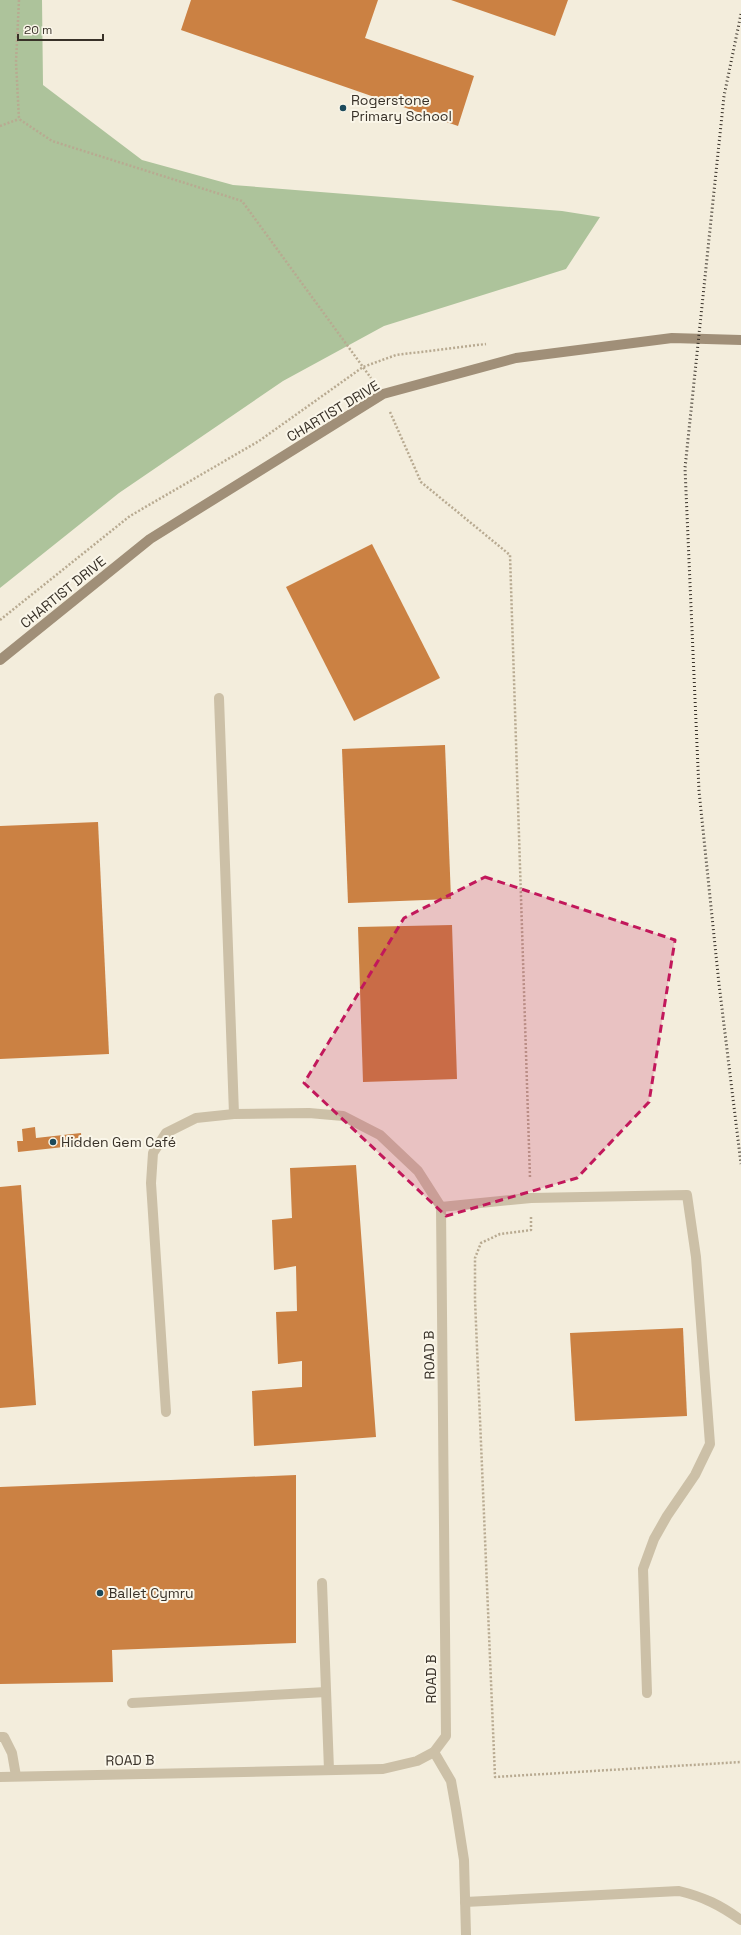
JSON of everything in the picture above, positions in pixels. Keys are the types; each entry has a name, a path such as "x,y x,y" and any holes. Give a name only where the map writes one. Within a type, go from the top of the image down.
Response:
{"main road":[{"name":"CHARTIST DRIVE","path":"0,660 150,539 383,394 516,358 672,338 738,340"}],"street":[{"path":"219,698 234,1114"},
{"path":"166,1412 151,1183 152,1153 166,1133 196,1118 234,1114 309,1112 343,1116 380,1135 418,1171 441,1207 531,1198 687,1195 696,1256 710,1444 695,1475 667,1516 654,1539 643,1569 647,1693"},
{"name":"ROAD B","path":"0,1777 383,1768 417,1761 434,1752 446,1736 441,1207"},
{"path":"322,1583 329,1770"},
{"path":"132,1703 326,1692"},
{"path":"0,1737 4,1737 12,1753 16,1776"},
{"path":"434,1752 451,1781 464,1860 466,1935"},
{"path":"465,1902 679,1891 702,1897 723,1907 741,1920"}],"path":[{"path":"19,0 16,62 19,119"},
{"path":"0,126 19,119"},
{"path":"0,620 130,516 259,441 363,367 242,201 52,141 19,119"},
{"path":"383,394 421,482 510,555 532,1230 500,1234 481,1243 475,1258 475,1300 495,1777 741,1762"}],"highlighted area":[{"path":"485,877 675,940 649,1102 577,1178 446,1216 304,1083 404,918"}],"green space":[{"path":"0,0 42,0 43,85 142,160 233,185 562,211 600,217 566,269 384,326 283,381 119,493 0,588"}],"building":[{"name":"Rogerstone Primary School","path":"191,0 378,0 365,38 474,76 458,126 181,30"},
{"path":"451,0 568,0 555,36"},
{"path":"372,544 440,678 354,721 286,587"},
{"path":"445,745 451,899 348,903 342,749"},
{"path":"98,822 109,1054 0,1059 0,826"},
{"path":"452,925 457,1079 363,1082 358,927"},
{"path":"35,1127 36,1138 81,1133 82,1145 18,1152 17,1141 23,1141 22,1129"},
{"path":"356,1165 376,1437 254,1446 252,1391 302,1387 302,1361 278,1364 276,1312 297,1311 296,1266 274,1270 272,1220 292,1218 290,1168"},
{"path":"21,1185 36,1405 0,1408 0,1187"},
{"path":"683,1328 687,1416 575,1421 570,1333"},
{"path":"296,1475 296,1643 112,1650 113,1682 0,1684 0,1487"}],"railway":[{"path":"741,14 724,96 685,468 699,791 719,984 741,1164"}],"place":[{"name":"Rogerstone Primary School","path":"343,108"},
{"name":"Hidden Gem Café","path":"53,1142"},
{"name":"Ballet Cymru","path":"100,1593"}]}
